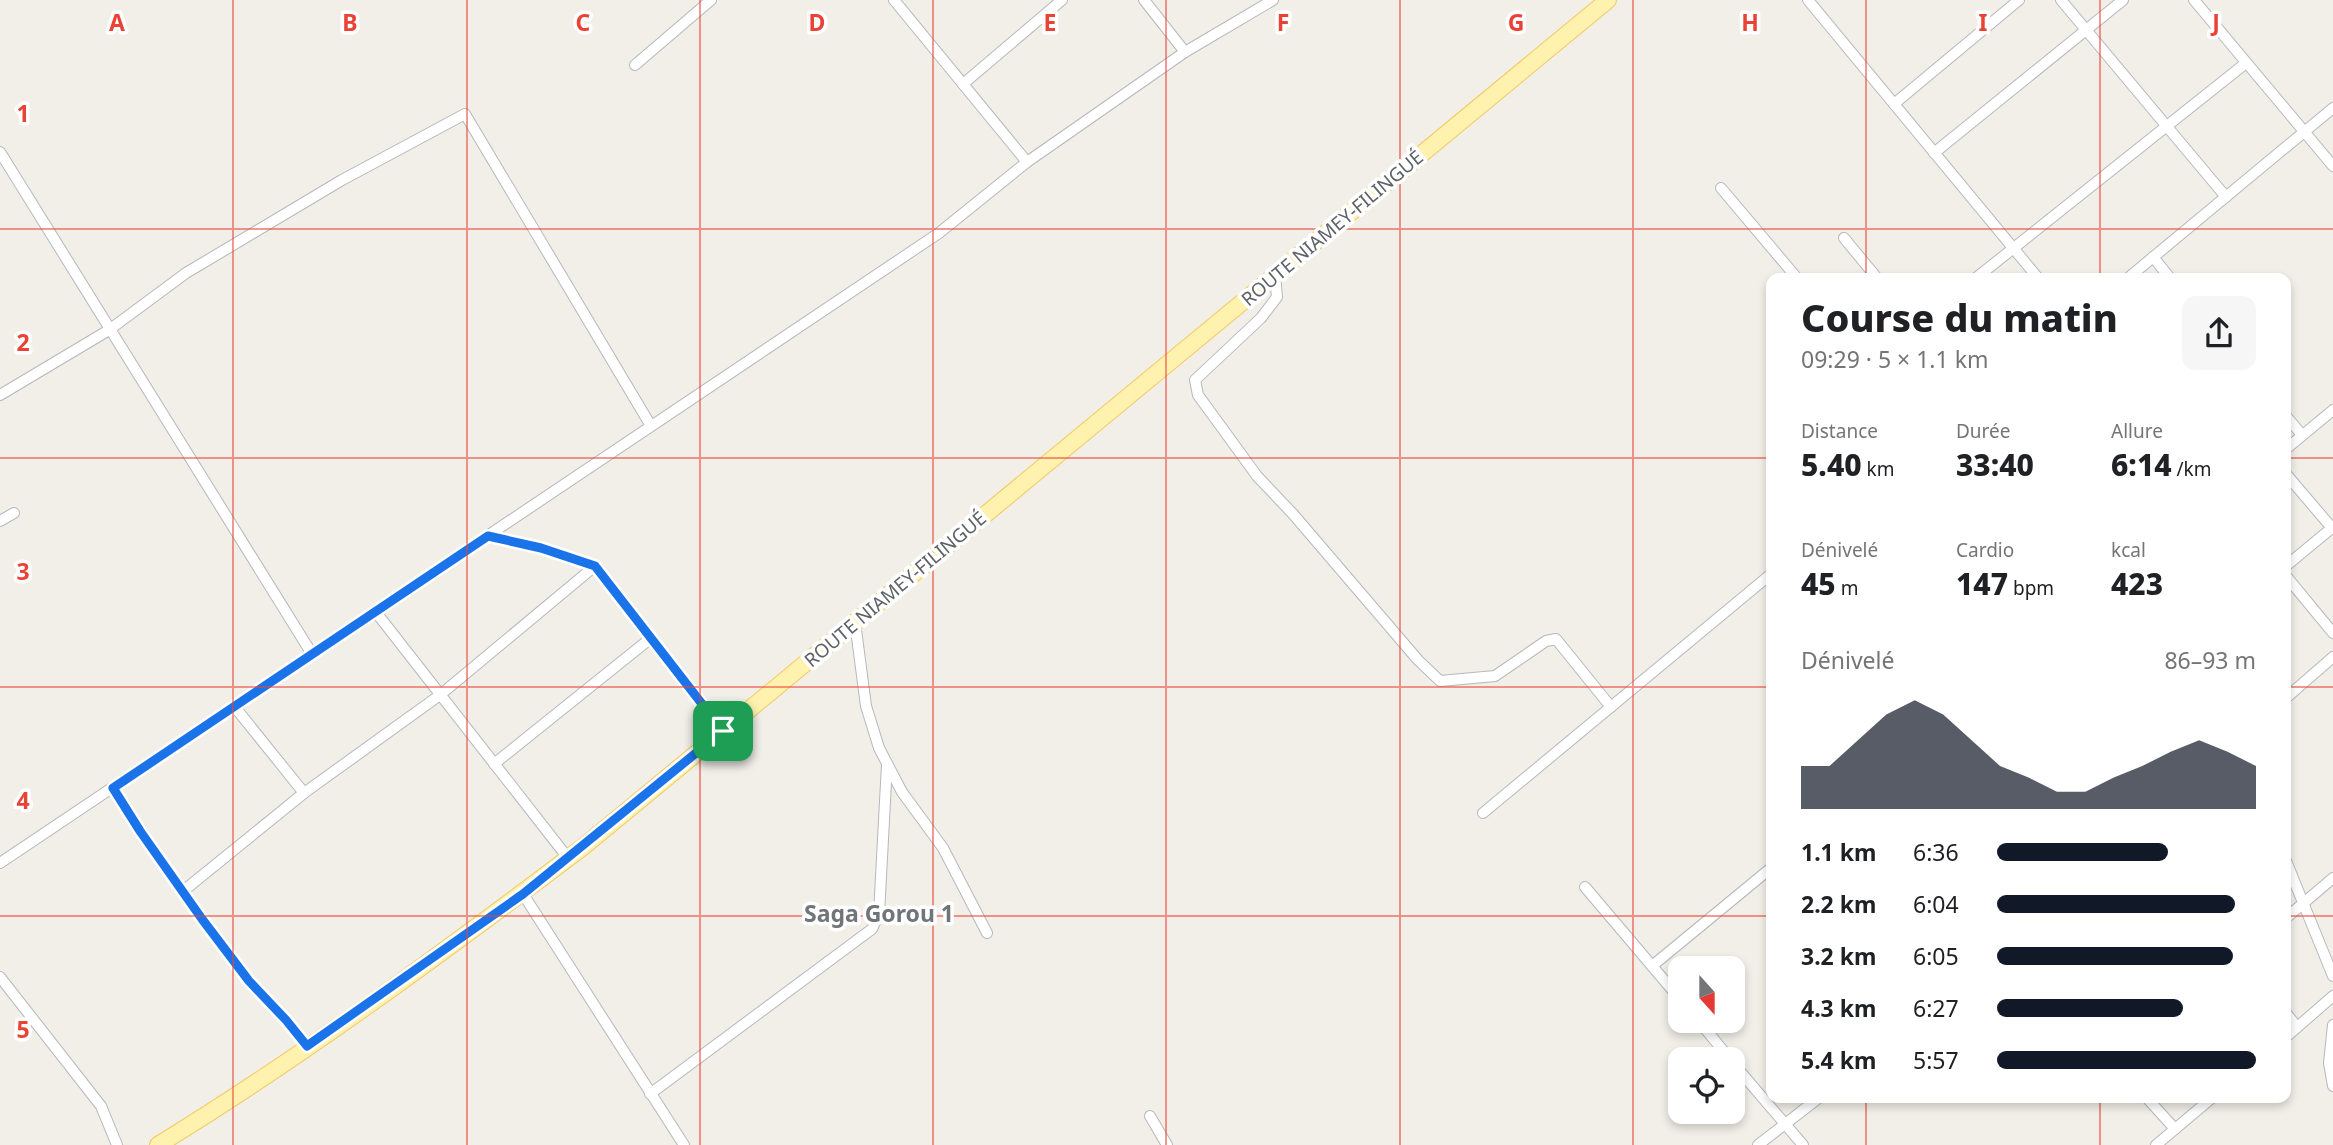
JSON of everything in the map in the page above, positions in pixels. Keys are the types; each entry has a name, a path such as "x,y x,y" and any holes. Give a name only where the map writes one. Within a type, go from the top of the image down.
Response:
{"main road":[{"name":"ROUTE NIAMEY-FILINGUÉ","path":"158,1145 307,1046 523,894 1608,0"}],"street":[{"path":"635,65 711,0"},
{"path":"894,0 1027,162"},
{"path":"963,84 1062,0"},
{"path":"1144,0 1185,52"},
{"path":"0,863 939,233 1027,162 1185,52 1273,0"},
{"path":"1808,0 2034,273"},
{"path":"1894,104 2019,0"},
{"path":"2062,0 2226,197"},
{"path":"1934,153 2123,0"},
{"path":"2194,0 2333,166"},
{"path":"1982,273 2246,62"},
{"path":"2133,273 2333,108"},
{"path":"0,395 109,330 186,273 342,180 465,114 651,426"},
{"path":"0,152 312,654"},
{"path":"1721,188 1793,273"},
{"path":"1844,238 1873,273"},
{"path":"2153,257 2167,273"},
{"path":"1275,275 1278,297 1261,318 1195,380 1198,395 1257,476 1418,660 1440,681 1495,676 1546,641 1556,639 1611,707"},
{"path":"2291,445 2333,410"},
{"path":"2291,422 2302,435"},
{"path":"2291,480 2332,528 2291,562"},
{"path":"0,521 14,513"},
{"path":"488,536 541,548 595,566 723,731"},
{"path":"183,892 304,793 440,695 595,566"},
{"path":"1483,813 1766,578"},
{"path":"2291,582 2333,633"},
{"path":"375,611 568,858"},
{"path":"855,622 866,706 878,748 902,792 943,848 986,933"},
{"path":"494,764 651,638"},
{"path":"2291,694 2333,657"},
{"path":"234,706 304,793"},
{"path":"650,1094 872,929 879,915 887,764"},
{"path":"113,788 183,892 249,981 307,1046"},
{"path":"1652,966 1766,873"},
{"path":"2291,873 2333,976"},
{"path":"2291,914 2333,878"},
{"path":"1585,887 1668,985"},
{"path":"523,894 684,1145"},
{"path":"0,977 101,1106 117,1145"},
{"path":"2291,1032 2333,996"},
{"path":"2291,1019 2297,1027"},
{"path":"2333,1026 2329,1063 2333,1086"},
{"path":"1709,1033 1720,1047"},
{"path":"1745,1077 1766,1101"},
{"path":"1767,1103 1803,1145"},
{"path":"1758,1145 1813,1103"},
{"path":"2151,1103 2175,1129"},
{"path":"2156,1145 2206,1103"},
{"path":"1150,1116 1167,1145"}],"district":[{"name":"Saga Gorou 1","path":"879,914"}],"route":[{"path":"488,536 541,548 595,566 723,731 523,894 307,1046 249,981 202,919 113,788 488,536"}]}
